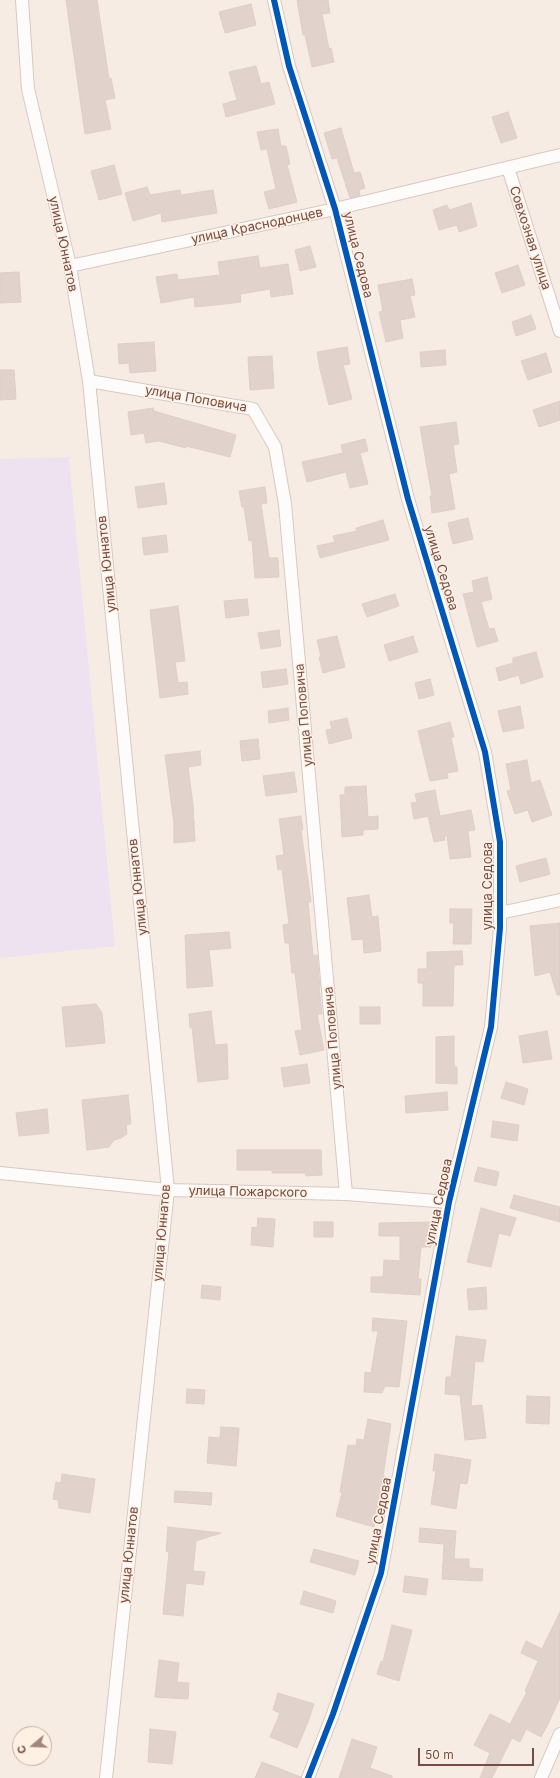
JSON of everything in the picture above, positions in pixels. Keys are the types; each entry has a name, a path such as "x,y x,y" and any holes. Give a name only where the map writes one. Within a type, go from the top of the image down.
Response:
{"street":[{"name":"улица Юннатов","path":"22,0 28,89 70,266 89,381 168,1190 106,1778"},
{"name":"улица Седова","path":"274,0 289,66 335,209 408,499 485,752 500,842 500,913 491,1027 449,1202 381,1573 333,1714 308,1778"},
{"name":"улица Краснодонцев","path":"70,266 335,209 560,155"},
{"name":"Совхозная улица","path":"508,168 560,331"},
{"name":"улица Поповича","path":"89,381 254,409 275,447 285,504 346,1194"},
{"path":"500,913 560,900"},
{"name":"улица Пожарского","path":"0,1172 168,1190 346,1194 449,1202"},
{"path":"541,1778 560,1734"}],"shaded area":[{"path":"69,457 115,946 0,958 0,459"}],"building":[{"path":"66,0 97,0 109,79 111,78 115,98 105,100 111,129 85,134"},
{"path":"297,0 328,0 330,13 322,14 329,49 331,48 334,62 312,67 305,35 303,35"},
{"path":"251,4 256,25 225,33 219,12"},
{"path":"256,66 261,84 269,82 275,104 226,117 223,104 237,100 229,72"},
{"path":"508,112 517,138 501,143 492,117"},
{"path":"341,128 354,173 360,172 365,188 359,190 360,195 350,198 337,158 332,159 324,133"},
{"path":"278,129 281,146 286,146 290,164 287,165 297,202 269,209 264,192 276,189 267,149 261,150 257,132"},
{"path":"114,165 122,194 99,200 91,171"},
{"path":"147,187 150,195 180,190 181,195 213,190 217,213 162,222 161,213 133,221 125,193"},
{"path":"471,203 477,226 459,232 457,225 439,230 433,210 447,205 449,210"},
{"path":"310,246 316,267 300,271 295,250"},
{"path":"258,256 260,268 288,264 293,294 271,297 270,289 240,294 241,302 195,307 194,297 161,303 156,277 177,274 178,280 220,275 218,262"},
{"path":"518,265 525,285 502,293 495,273"},
{"path":"19,272 21,302 0,303 0,273"},
{"path":"412,279 415,295 410,296 415,317 400,320 403,338 386,342 379,312 383,311 378,285"},
{"path":"531,315 536,329 516,336 512,322"},
{"path":"154,342 156,371 130,373 129,363 119,364 118,344"},
{"path":"347,347 350,364 343,365 352,399 329,405 317,352"},
{"path":"445,350 446,365 421,367 420,352"},
{"path":"546,353 552,372 528,380 521,361"},
{"path":"272,356 274,388 250,390 248,357"},
{"path":"0,370 14,370 16,399 0,400"},
{"path":"560,401 560,420 539,427 533,410"},
{"path":"153,408 154,411 236,435 230,457 159,441 146,443 144,433 131,435 128,412"},
{"path":"456,422 459,444 453,445 457,472 449,474 455,509 432,513 430,496 432,496 420,427"},
{"path":"365,439 368,451 360,453 368,484 350,488 346,472 307,482 302,462 343,453 341,445"},
{"path":"164,483 167,504 138,508 135,487"},
{"path":"265,487 267,503 261,504 269,558 278,558 279,577 255,578 252,540 249,541 244,507 242,507 239,491"},
{"path":"468,518 473,539 453,544 448,523"},
{"path":"383,520 389,540 320,558 317,546 335,542 333,536 357,531 356,528"},
{"path":"166,535 168,552 144,555 142,538"},
{"path":"487,577 492,599 481,602 489,629 494,628 498,641 477,647 463,594 474,592 472,581"},
{"path":"395,594 399,606 367,617 362,604"},
{"path":"247,599 249,615 226,618 224,601"},
{"path":"178,606 185,661 175,662 178,683 187,682 188,694 160,698 150,610"},
{"path":"279,630 281,646 261,649 258,633"},
{"path":"337,636 345,667 323,673 317,640"},
{"path":"413,636 418,652 389,661 384,645"},
{"path":"536,652 543,677 521,684 519,675 499,681 496,668 513,663 513,658"},
{"path":"286,669 288,684 263,688 261,672"},
{"path":"430,679 434,695 419,699 415,683"},
{"path":"520,706 524,728 503,732 498,711"},
{"path":"288,708 289,720 269,723 268,711"},
{"path":"347,718 352,738 329,744 326,730 332,729 330,722"},
{"path":"450,722 454,737 451,737 458,771 447,773 448,778 430,781 418,731"},
{"path":"258,739 260,759 242,761 240,741"},
{"path":"200,751 201,765 188,767 193,805 195,841 174,843 174,824 165,755"},
{"path":"527,760 531,783 540,780 552,815 532,822 528,810 515,814 507,791 511,790 506,764"},
{"path":"294,772 297,792 266,796 263,776"},
{"path":"366,786 368,817 378,816 378,829 363,830 363,835 342,837 340,795 345,795 345,787"},
{"path":"435,790 440,816 471,810 475,830 468,831 471,857 450,859 447,836 444,836 445,840 434,842 428,816 414,819 411,803 417,802 415,794"},
{"path":"301,816 303,830 301,830 311,902 308,902 313,956 317,955 320,987 322,1014 317,1014 324,1050 300,1055 295,1031 302,1030 295,973 292,973 289,943 285,943 283,925 289,924 282,869 278,870 276,856 284,855 279,819"},
{"path":"546,858 550,874 520,882 516,866"},
{"path":"369,895 372,917 378,916 381,951 364,953 363,939 352,940 347,898"},
{"path":"450,909 472,909 471,944 453,944 454,923 450,923"},
{"path":"560,923 560,995 557,995 550,972 535,976 530,926"},
{"path":"229,932 231,948 209,950 213,986 187,988 185,935"},
{"path":"462,951 463,965 454,965 453,1006 423,1006 423,983 418,983 418,969 427,969 427,952"},
{"path":"96,1004 102,1013 105,1043 66,1047 62,1007"},
{"path":"360,1007 380,1007 380,1024 360,1024"},
{"path":"211,1011 215,1045 227,1044 228,1079 198,1082 192,1027 190,1028 189,1014"},
{"path":"547,1031 552,1059 523,1063 519,1036"},
{"path":"454,1036 454,1067 457,1067 457,1084 436,1083 436,1037"},
{"path":"307,1064 310,1083 284,1087 281,1068"},
{"path":"506,1082 528,1089 524,1105 501,1098"},
{"path":"447,1092 448,1110 406,1113 405,1096"},
{"path":"128,1095 131,1124 126,1125 127,1134 114,1140 109,1147 87,1150 82,1100"},
{"path":"47,1109 49,1133 19,1136 16,1113"},
{"path":"493,1121 519,1125 517,1141 491,1137"},
{"path":"237,1150 321,1150 322,1175 306,1176 306,1173 272,1173 272,1170 237,1170"},
{"path":"478,1167 499,1172 496,1186 474,1181"},
{"path":"514,1195 560,1207 560,1222 510,1208"},
{"path":"481,1208 516,1218 510,1236 499,1233 491,1267 467,1262"},
{"path":"258,1218 275,1219 273,1247 251,1245 252,1227 257,1228"},
{"path":"314,1222 333,1222 333,1237 314,1237"},
{"path":"431,1222 431,1247 421,1247 418,1279 421,1279 420,1295 371,1292 371,1277 383,1277 384,1260 400,1261 400,1236 379,1236 379,1223"},
{"path":"202,1285 221,1287 220,1300 201,1298"},
{"path":"486,1287 487,1309 469,1310 467,1289"},
{"path":"373,1318 407,1321 399,1387 385,1386 382,1393 364,1392 365,1372 371,1373 378,1331 372,1331"},
{"path":"456,1336 486,1340 483,1362 475,1361 471,1406 482,1405 486,1438 465,1440 460,1395 445,1394 446,1377 451,1377"},
{"path":"187,1389 205,1390 204,1404 186,1403"},
{"path":"527,1396 550,1397 549,1424 526,1423"},
{"path":"368,1419 391,1424 383,1476 385,1477 374,1527 336,1516 342,1493 340,1492 348,1445 356,1446 357,1439 364,1440"},
{"path":"221,1427 239,1428 236,1466 207,1463 209,1437 220,1438"},
{"path":"435,1454 471,1460 467,1484 460,1483 456,1509 431,1504 436,1471 433,1471"},
{"path":"62,1474 95,1479 90,1513 59,1508 58,1500 53,1499 56,1482 61,1483"},
{"path":"175,1491 212,1493 211,1505 174,1502"},
{"path":"168,1527 221,1533 196,1541 193,1571 205,1572 203,1585 186,1583 183,1616 163,1614 169,1552 166,1551"},
{"path":"420,1528 456,1531 454,1559 469,1559 469,1568 483,1569 482,1581 442,1579 444,1544 419,1542"},
{"path":"314,1549 359,1561 355,1575 310,1562"},
{"path":"405,1576 428,1579 426,1595 403,1592"},
{"path":"304,1591 336,1601 333,1613 300,1604"},
{"path":"560,1612 560,1698 547,1726 541,1737 526,1729 520,1742 512,1738 492,1778 480,1778 490,1753 474,1745 490,1714 510,1724 527,1692 525,1691 538,1661 521,1653 526,1641 542,1649"},
{"path":"392,1625 412,1630 399,1681 377,1674 381,1661 383,1662"},
{"path":"159,1660 179,1663 177,1682 189,1683 188,1699 155,1697"},
{"path":"278,1693 314,1704 297,1748 270,1737 280,1713 273,1710"},
{"path":"150,1729 176,1732 172,1764 148,1762"},
{"path":"352,1739 377,1747 370,1768 392,1776 392,1778 339,1778"},
{"path":"262,1762 301,1777 301,1778 255,1778"}],"cycle path":[{"path":"274,0 289,66 335,209 408,499 485,752 500,842 500,928 491,1027 449,1202 381,1573 333,1714 308,1778"}]}
